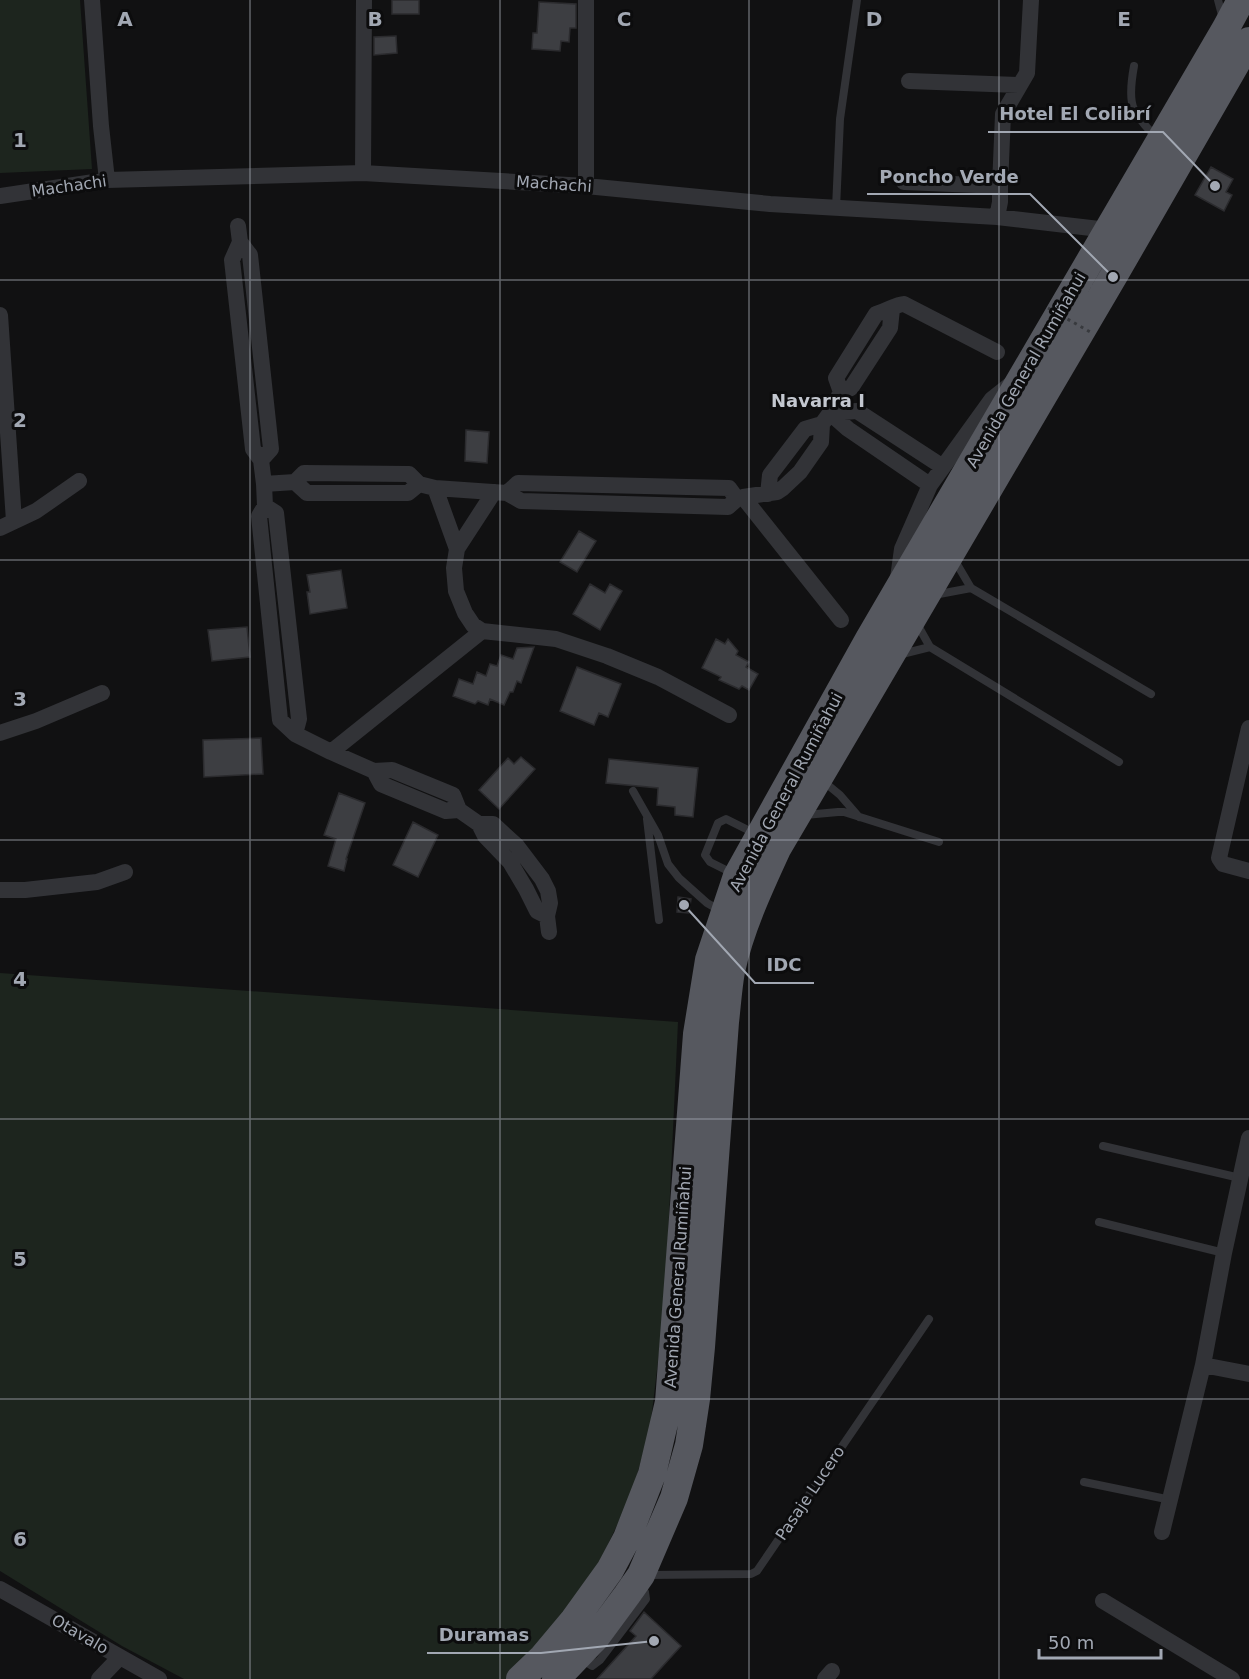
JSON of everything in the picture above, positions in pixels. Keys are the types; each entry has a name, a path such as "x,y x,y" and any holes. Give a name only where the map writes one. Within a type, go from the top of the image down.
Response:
{"highway":[{"name":"Avenida General Rumiñahui","path":"566,1672 597,1637 638,1579 674,1497 689,1444 696,1399 724,1022 731,972 738,945 761,884 777,849 951,553 1238,35 1241,0"},
{"name":"Avenida General Rumiñahui","path":"520,1679 543,1657 574,1620 610,1570 627,1538 652,1474 669,1402 697,1034 709,960 737,876 897,590 1161,140 1238,35"}],"street":[{"path":"92,0 107,180"},
{"path":"363,173 364,0"},
{"path":"586,0 586,186"},
{"path":"997,217 1000,202 1003,114 1027,73 1030,0"},
{"path":"909,81 1020,85"},
{"name":"Machachi","path":"0,196 107,180 363,173 586,186 770,204 997,217 1108,230"},
{"path":"904,182 1000,186"},
{"path":"239,234 250,255 271,449 261,460 265,506 276,513 299,719 295,734 374,771 392,770 453,795 459,810 479,824 485,836 510,862 537,911 548,924"},
{"path":"264,484 295,482 307,493 408,493 427,486 500,492 521,501 728,507 740,498 777,492 800,472 821,442 826,418 841,392 836,378 876,314 904,304 997,352"},
{"path":"0,315 7,525 36,511 78,481"},
{"path":"897,590 902,549 930,485 992,399 1021,377"},
{"path":"826,418 857,411 943,467"},
{"path":"826,418 848,429 930,485"},
{"path":"427,486 457,549"},
{"path":"500,492 457,549 454,568 456,591 473,625 482,631 556,639 607,656 658,677 729,715"},
{"path":"740,498 841,620"},
{"path":"331,752 482,631"},
{"path":"0,733 36,721 102,693"},
{"path":"1249,728 1220,858 1223,864 1249,871"},
{"path":"0,890 25,891 98,882 125,872"},
{"path":"1162,1532 1203,1365 1249,1138"},
{"path":"1203,1365 1249,1374"},
{"name":"Otavalo","path":"0,1589 159,1679"},
{"path":"1103,1601 1232,1679"},
{"path":"99,1679 120,1657"}],"lane":[{"path":"836,208 840,119 857,0"},
{"path":"1218,0 1238,35"},
{"path":"1134,66 1133,108 1150,132 1161,140"},
{"path":"951,553 971,588 1151,694"},
{"path":"971,588 919,607 930,647 1119,762"},
{"path":"889,658 930,647"},
{"path":"819,777 840,795 859,817"},
{"path":"633,791 658,835 668,864 679,878 707,903 724,913"},
{"path":"796,816 838,812 939,842"},
{"path":"646,815 659,920"},
{"path":"737,876 710,862 705,855 718,823 726,819 759,835"},
{"path":"1103,1146 1240,1178"},
{"path":"1099,1222 1224,1253"},
{"name":"Pasaje Lucero","path":"638,1579 751,1574 757,1571 929,1319"},
{"path":"1083,1482 1171,1500"}],"path":[{"path":"1048,308 1092,333"}],"shaded area":[{"path":"0,0 80,0 92,169 0,173"},
{"path":"0,973 678,1022 665,1302 650,1429 631,1496 599,1563 558,1622 506,1679 184,1679 122,1646 0,1571"}],"building":[{"path":"392,0 419,0 419,14 392,14"},
{"path":"539,2 576,4 576,28 570,28 569,42 561,41 560,51 532,49 533,33 537,33"},
{"path":"396,36 397,53 374,55 374,37"},
{"path":"1211,167 1233,179 1226,192 1232,195 1224,211 1195,195"},
{"path":"466,430 489,432 487,463 465,461"},
{"path":"579,531 596,541 577,572 560,562"},
{"path":"341,570 347,608 310,614 307,575"},
{"path":"590,584 605,593 610,584 622,591 600,630 573,614"},
{"path":"247,627 250,657 212,661 208,630"},
{"path":"716,639 725,644 728,639 738,651 736,655 749,662 746,667 758,674 749,690 742,686 739,689 719,680 721,677 702,668"},
{"path":"534,647 521,683 517,681 504,705 490,699 488,705 478,701 475,704 453,696 459,679 473,684 477,672 486,676 490,664 497,666 501,655 513,659 517,648"},
{"path":"577,667 621,684 608,717 599,713 594,725 560,711"},
{"path":"261,738 263,774 204,777 203,740"},
{"path":"521,757 535,769 499,809 479,790 508,758 514,764"},
{"path":"609,759 698,768 693,817 675,815 675,807 657,805 658,788 606,783"},
{"path":"339,793 365,803 344,871 328,866 336,839 324,835"},
{"path":"413,822 438,835 418,877 393,865"},
{"path":"678,897 691,899 689,913 677,912"},
{"path":"644,1612 681,1646 651,1679 597,1679 636,1636 630,1631"}],"place":[{"name":"Hotel El Colibrí","path":"1215,186"},
{"name":"Poncho Verde","path":"1113,277"},
{"name":"IDC","path":"684,905"},
{"name":"Duramas","path":"654,1641"}],"district":[{"name":"Navarra I","path":"818,400"}]}
